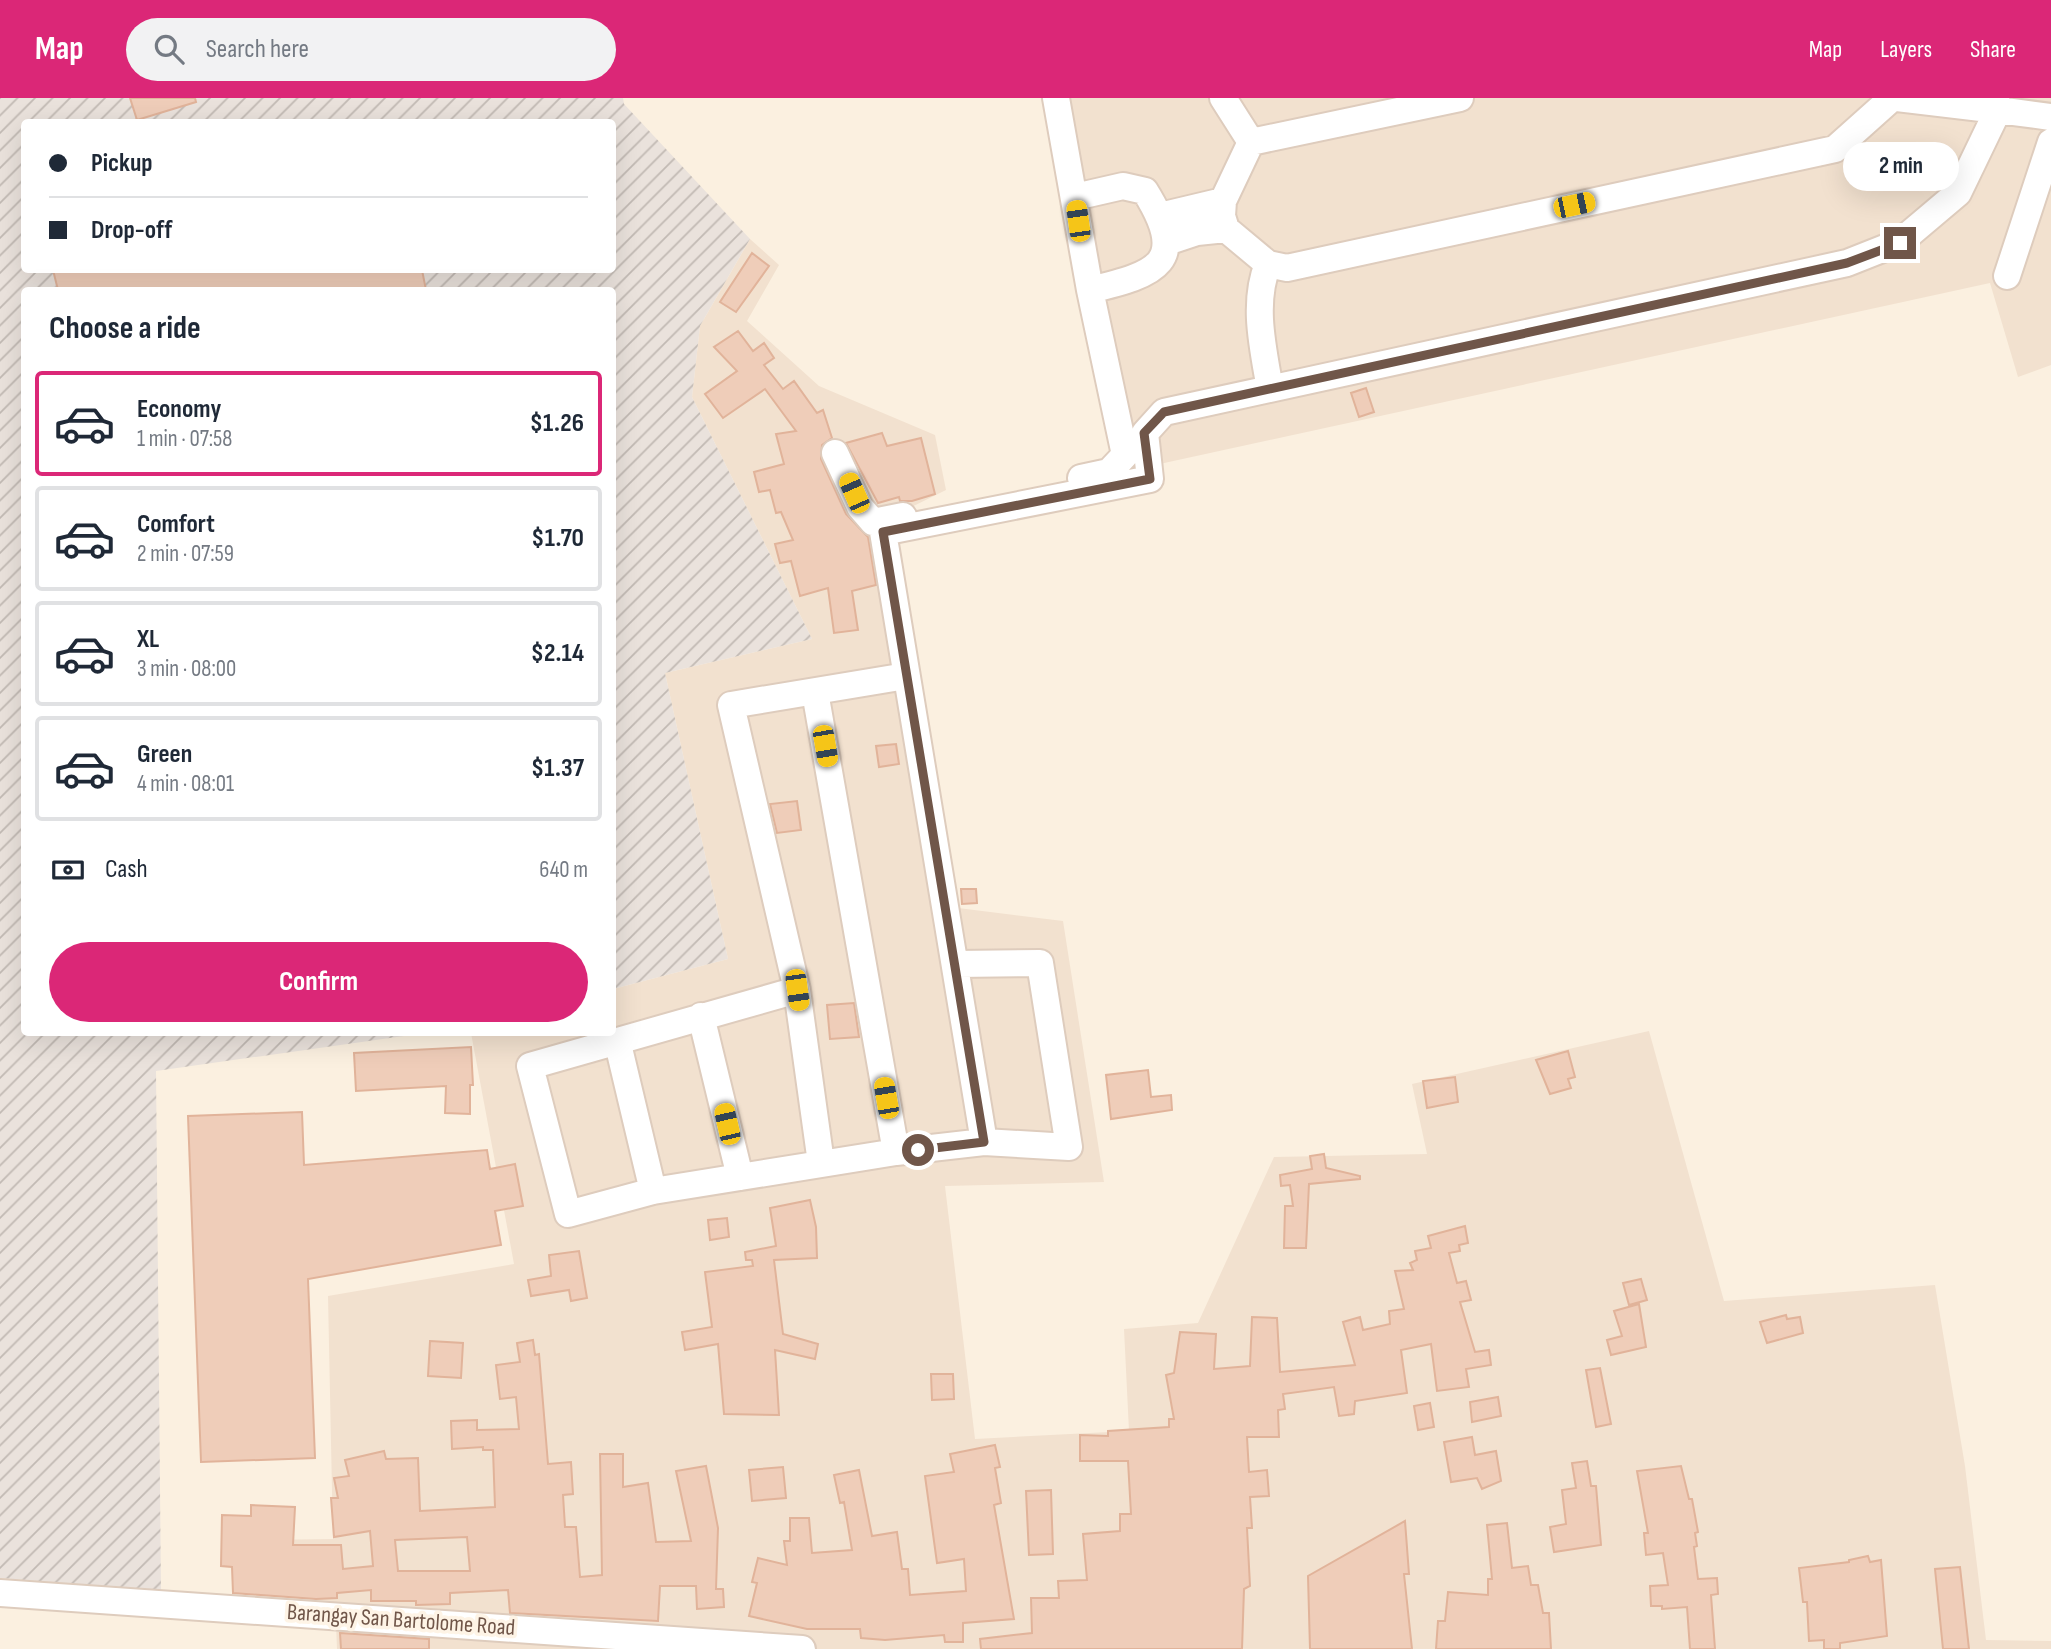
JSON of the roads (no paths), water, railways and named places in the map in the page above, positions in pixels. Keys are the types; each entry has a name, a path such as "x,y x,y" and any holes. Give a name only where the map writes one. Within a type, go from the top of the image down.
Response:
{"street":[{"path":"835,453 860,508 873,522 1109,472 1125,455 1090,290 1056,98"},
{"path":"1223,98 1251,142"},
{"path":"1251,142 1460,98"},
{"path":"1251,142 1223,201 1222,216 1226,229 1268,264 1287,268 1835,149 1892,98"},
{"path":"1897,98 1997,104 2051,117"},
{"path":"984,1142 883,532 1150,479 1144,433 1164,412 1847,263 1900,243 1958,192 1997,104"},
{"path":"2007,276 2051,142"},
{"path":"1075,197 1123,186 1145,191 1160,216 1167,242 1159,264 1140,278 1090,290"},
{"path":"1160,216 1223,201"},
{"path":"1167,242 1197,232 1226,229"},
{"path":"1268,264 1259,285 1261,333 1270,389"},
{"path":"821,1163 797,990 731,705 906,676"},
{"path":"815,692 896,1152"},
{"path":"797,990 701,1016 618,1044 530,1066 568,1214 653,1191 896,1152 984,1142 1069,1147 1040,963 956,964"},
{"path":"701,1016 740,1177"},
{"path":"618,1044 653,1191"},
{"name":"Barangay San Bartolome Road","path":"0,1593 802,1649"}]}
